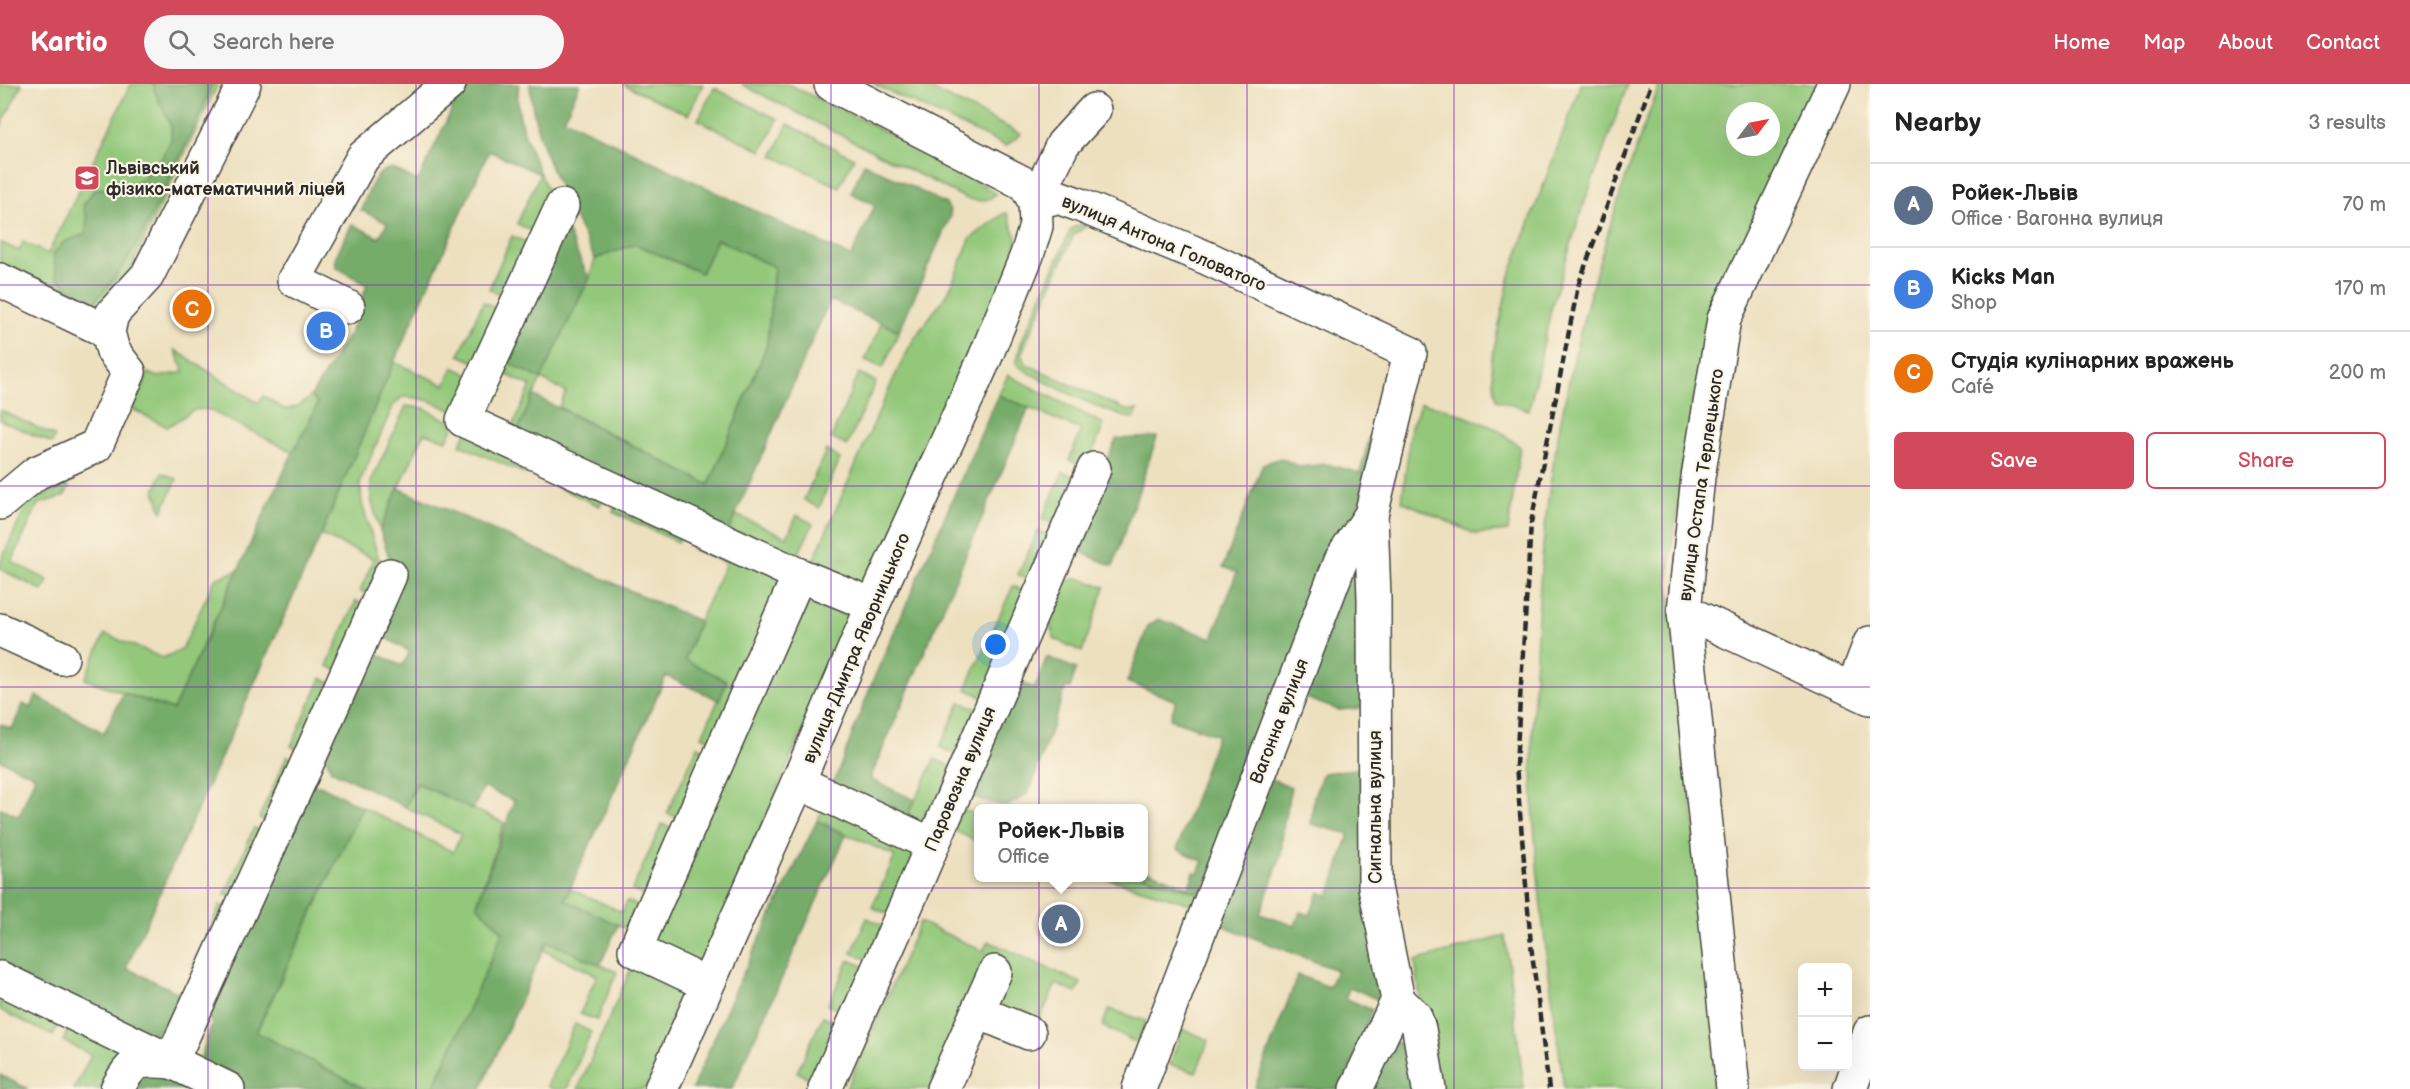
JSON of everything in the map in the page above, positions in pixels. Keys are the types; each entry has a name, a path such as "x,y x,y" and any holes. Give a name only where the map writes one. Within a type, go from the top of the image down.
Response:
{"street":[{"path":"0,503 36,473 96,446 129,372 113,351 108,332 112,314 147,276 244,84"},
{"path":"348,307 294,280 363,157 449,84"},
{"name":"вулиця Антона Головатого","path":"831,84 1025,184 1035,202 1058,197 1077,204 1207,258 1410,353"},
{"name":"вулиця Остапа Терлецького","path":"1733,1089 1684,611 1698,477 1724,319 1834,84"},
{"path":"1035,202 1063,144 1094,110"},
{"name":"вулиця Дмитра Яворницького","path":"661,1089 798,782 873,605 985,358 1027,255 1036,226 1035,202"},
{"path":"562,206 463,420 799,575 873,605"},
{"path":"0,280 108,332"},
{"name":"Вагонна вулиця","path":"1139,1089 1341,560 1371,514 1410,353"},
{"name":"Паровозна вулиця","path":"825,1089 1094,469"},
{"name":"Сигнальна вулиця","path":"1371,514 1374,598 1375,888 1398,1000"},
{"path":"171,1062 305,768 390,574"},
{"path":"706,984 635,950 799,575"},
{"path":"1684,611 1861,693 1870,643"},
{"path":"0,630 62,658"},
{"path":"798,782 931,844"},
{"path":"943,1089 995,972"},
{"path":"0,978 228,1089"},
{"path":"1356,1089 1398,1000 1415,1016 1429,1089"},
{"path":"978,1012 1029,1033"},
{"path":"1851,1089 1870,1032"},
{"path":"117,1089 127,1071 143,1060 171,1062"}],"green space":[{"path":"0,84 22,84 0,128"},
{"path":"131,84 218,84 117,297 95,314 0,273 0,242 19,251 23,242 48,254"},
{"path":"154,84 212,84 193,131 138,242 118,273 95,301 79,296 57,278 53,254 64,242 85,234 87,220 83,206 94,190 136,183 158,165 171,140 171,126 154,90"},
{"path":"464,84 519,84 520,119 540,174 489,151 394,362 321,535 126,968 190,998 175,1030 154,1041 0,972 0,808 19,816 35,776 0,760 0,724 12,729 23,704 31,708 36,696 104,733 123,693 173,710 293,452 318,404 311,396 350,333 367,285 336,267 335,258 352,224 379,238 387,223 361,210 372,184 380,173 391,169 418,181"},
{"path":"530,84 580,84 564,119 851,257 875,205 851,193 864,163 946,204 950,211 950,217 899,331 830,300 728,532 515,437 533,395 709,485 767,345 774,267 717,239 701,273 635,244 595,259 545,152 538,130"},
{"path":"623,84 703,84 688,115"},
{"path":"741,84 788,84 961,169 996,194 985,200 965,198"},
{"path":"873,84 921,84 1021,134 1006,146"},
{"path":"1581,84 1628,84 1582,209 1552,305 1529,410 1496,400 1491,362 1510,275"},
{"path":"1660,84 1821,84 1715,313 1691,411 1668,579 1723,1089 1564,1089 1538,874 1532,784 1533,709 1541,569 1550,485 1558,434 1580,332 1608,231"},
{"path":"714,88 778,119 762,151 698,120"},
{"path":"788,124 854,158 839,187 773,156"},
{"path":"540,174 555,206 541,235 517,224"},
{"path":"1007,213 1017,238 1016,254 868,591 810,568 913,340 949,291 970,239"},
{"path":"562,220 589,279 541,379 499,358"},
{"path":"1084,224 1087,226 1074,234 1021,354 1026,364 1126,410 1138,410 1134,418 1093,405 1055,387 1016,364 1021,343 1070,231"},
{"path":"512,236 536,247 511,301 489,289"},
{"path":"717,239 774,267 767,345 709,485 559,407 566,392 541,379 515,437 509,434 531,386 494,369 589,279 595,259 635,244 701,273"},
{"path":"483,302 506,312 482,365 459,355"},
{"path":"882,322 899,331 883,368 865,360"},
{"path":"175,350 258,403 264,396 284,409 288,409 299,406 311,396 318,403 293,452 207,409 194,410 167,427 132,409 148,373 158,377 184,372"},
{"path":"394,362 445,385 453,367 476,378 459,414 417,398 402,397 393,406 360,482 362,504 383,573 373,596 360,591 374,559 321,535"},
{"path":"859,373 876,382 847,446 831,438"},
{"path":"1008,375 1104,424 1087,468 1069,460 1081,430 998,395"},
{"path":"998,395 1029,408 870,779 915,800 904,823 832,787 874,678"},
{"path":"1379,402 1385,404 1360,503 1202,894 1148,877 1148,871 1189,887 1194,872 1198,873 1203,861 1177,849 1217,735 1170,719 1176,701 1127,682 1148,626 1158,619 1212,638 1237,572 1223,567 1263,464 1281,458 1300,467 1326,464 1360,473"},
{"path":"1421,403 1444,408 1497,429 1520,447 1508,531 1475,534 1402,501 1411,427"},
{"path":"406,406 424,408 455,424 447,440 424,433 380,530 371,499 371,482"},
{"path":"0,410 55,436 52,443 0,420"},
{"path":"468,429 532,460 526,474 460,445"},
{"path":"1157,437 1113,566 1085,554 1072,542 1116,439"},
{"path":"826,450 840,459 819,508 804,500"},
{"path":"545,465 605,492 600,506 539,479"},
{"path":"1063,472 1082,480 1060,527 1042,519"},
{"path":"162,473 177,479 162,512 155,491"},
{"path":"61,483 69,487 64,496 38,504 12,562 48,580 43,591 0,569 0,563 29,499 58,490"},
{"path":"398,488 699,621 685,660 727,681 719,700 666,676 565,900 618,925 600,965 547,941 481,1089 433,1089 503,932 477,905 514,801 483,787 473,810 417,783 405,807 331,770 325,755 374,652 402,666 410,652 380,634 396,578 380,530"},
{"path":"618,498 683,528 678,542 613,512"},
{"path":"736,515 787,537 797,515 813,524 795,561 728,532"},
{"path":"1038,531 1056,539 1035,583 1018,575"},
{"path":"697,534 786,578 719,745 702,736 727,681 685,660 699,621 726,563 691,548"},
{"path":"1351,567 1365,571 1362,708 1338,710 1303,697"},
{"path":"238,570 173,710 85,679 105,634 163,658 182,649 215,579"},
{"path":"1078,578 1105,587 1082,652 1055,639 1046,616 1060,582"},
{"path":"1013,586 1031,594 1010,640 992,632"},
{"path":"805,591 854,608 702,970 647,940"},
{"path":"356,601 368,607 338,671 327,666"},
{"path":"986,644 1005,653 984,698 966,689"},
{"path":"1047,657 1076,669 1070,688 1066,687 1029,793 1011,804 996,804 963,794 1006,678 1035,688"},
{"path":"321,678 333,684 302,751 291,746"},
{"path":"960,702 979,709 958,755 940,747"},
{"path":"698,746 715,755 684,821 667,813"},
{"path":"287,756 298,761 270,823 259,818"},
{"path":"935,759 953,768 928,820 912,827 904,823"},
{"path":"1362,768 1380,971 1377,999 1350,987 1345,998 1372,1010 1342,1089 1259,1089 1255,1087 1298,975 1329,987 1336,970 1221,925 1272,779 1291,787 1284,821 1281,855 1260,914 1295,926 1300,912 1310,915 1319,892 1329,896 1349,834 1311,824 1314,796 1323,773"},
{"path":"417,783 504,823 477,904 503,932 433,1089 365,1089 256,1033 362,807 453,852 461,834 405,807"},
{"path":"320,785 362,807 256,1032 365,1089 241,1089 198,1066 212,1023 205,1015 310,787"},
{"path":"826,803 917,849 892,916 872,907 895,856 817,821"},
{"path":"963,810 974,814 974,840 949,828"},
{"path":"817,821 846,835 732,1089 692,1089 735,990"},
{"path":"662,824 679,832 649,898 632,890"},
{"path":"254,828 265,833 235,898 225,894"},
{"path":"1148,877 1202,894 1197,906 1119,882 1148,882"},
{"path":"571,889 622,912 627,901 643,908 633,932 565,900"},
{"path":"220,905 231,909 203,971 193,967"},
{"path":"867,918 887,927 871,961 852,953"},
{"path":"920,922 983,951 988,941 1081,983 1076,993 1056,984 1036,1027 987,1006 933,1089 846,1089"},
{"path":"1505,936 1524,1089 1433,1089 1415,961"},
{"path":"547,941 617,972 597,1020 580,1014 597,975 544,951"},
{"path":"849,960 868,968 847,1014 828,1005"},
{"path":"632,966 682,989 685,997 646,1089 578,1089"},
{"path":"0,986 61,1017 53,1036 0,1010"},
{"path":"1109,1009 1146,1021 1137,1043 1102,1026"},
{"path":"823,1016 843,1025 817,1082 797,1072"},
{"path":"71,1022 118,1049 118,1062 107,1089 74,1089 91,1055 63,1041"},
{"path":"575,1024 591,1032 567,1089 552,1089 547,1086"},
{"path":"1182,1029 1209,1040 1196,1072 1170,1065"},
{"path":"1390,1042 1415,1044 1422,1089 1369,1089"},
{"path":"152,1071 194,1089 128,1089"},
{"path":"0,1075 28,1089 0,1089"}],"railway":[{"path":"1549,1089 1531,945 1516,765 1531,523 1578,286 1651,84"}],"place":[{"name":"Львівський фізико-математичний ліцей","path":"87,178"},
{"name":"Студія кулінарних вражень","path":"192,309"},
{"name":"Kicks Man","path":"326,331"},
{"name":"Ройек-Львів","path":"1061,924"}]}
